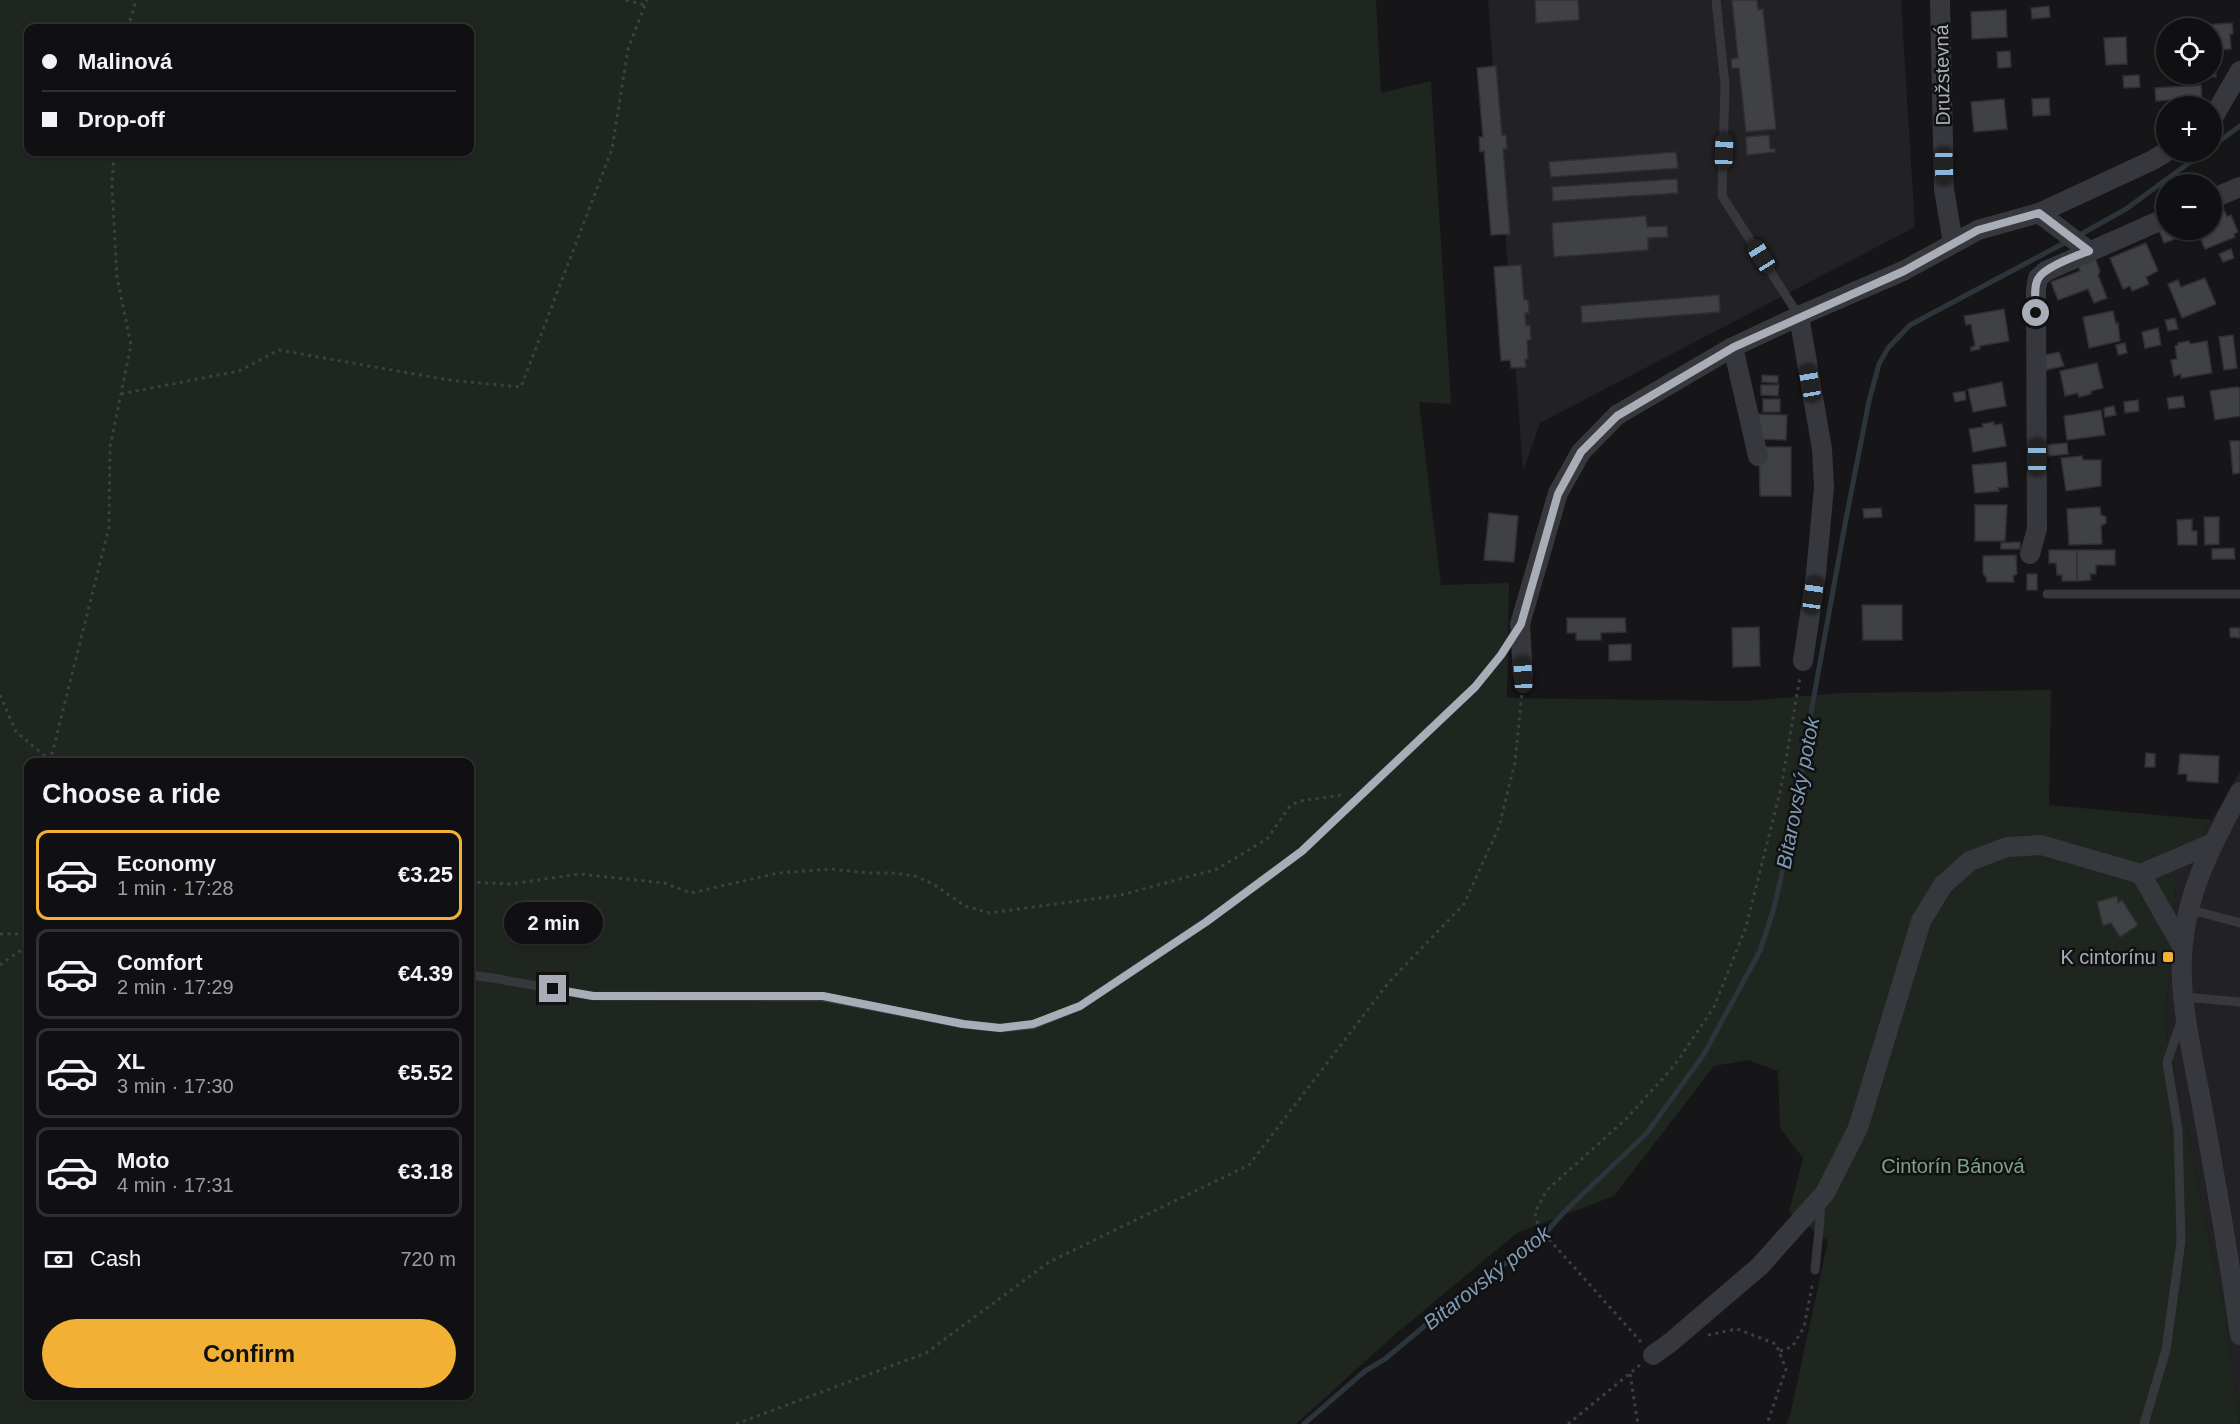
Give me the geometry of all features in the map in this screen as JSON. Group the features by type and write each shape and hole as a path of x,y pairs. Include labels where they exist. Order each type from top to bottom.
{"street":[{"name":"Družstevná","path":"1940,0 1944,189 1953,243"},
{"path":"2222,102 2240,72"},
{"path":"1523,675 1521,624 1558,494 1581,452 1617,416 1734,347 1904,271 1978,230 2044,217 2156,158"},
{"path":"2222,194 2240,187"},
{"path":"2044,217 2081,245"},
{"path":"2030,554 2037,529 2036,289 2038,278 2081,245 2156,221"},
{"path":"1799,316 1821,449 1824,487 1816,574 1803,661"},
{"path":"1734,347 1758,456"},
{"path":"2240,792 2231,817 2211,844 2188,909 2182,946 2184,1004 2233,1240 2240,1335"},
{"path":"1653,1355 1760,1266 1826,1193 1858,1128 1921,921 1943,885 1970,861 2007,847 2042,845 2141,874 2211,844"},
{"path":"2141,874 2182,946"}],"lane":[{"path":"1716,0 1725,85 1722,196 1799,316"},
{"path":"2047,594 2240,594"},
{"path":"474,976 593,996 823,996 963,1024 1000,1028 1033,1024 1080,1006 1206,922 1302,851 1475,687 1501,655 1521,624"},
{"path":"2188,909 2240,923"},
{"path":"2144,1424 2166,1350 2181,1241 2178,1130 2167,1062 2184,1004 2240,1002"},
{"path":"1815,1270 1820,1199"}],"path":[{"path":"129,24 136,0"},
{"path":"626,0 645,5"},
{"path":"121,394 239,371 279,350 448,380 521,387 612,149 628,50 647,0"},
{"path":"51,758 109,527 110,447 130,345 117,278 112,186 114,156"},
{"path":"1568,1424 1653,1355 1539,1228 1536,1213 1546,1191 1627,1118 1674,1066 1714,1007 1746,927 1781,788 1803,661"},
{"path":"736,1424 927,1353 1049,1262 1249,1165 1389,982 1464,904 1499,827 1515,762 1523,675"},
{"path":"0,695 16,732 46,758"},
{"path":"474,882 511,884 579,874 664,883 691,893 778,873 831,869 915,876 933,884 965,906 990,913 1121,895 1217,869 1267,839 1290,806 1300,801 1364,792"},
{"path":"0,934 24,934"},
{"path":"0,964 24,948"},
{"path":"1779,1351 1792,1347 1804,1327 1815,1270"},
{"path":"1704,1336 1737,1329 1776,1344 1786,1369 1767,1424"},
{"path":"1630,1374 1638,1424"}],"shaded area":[{"path":"1488,0 1901,0 1915,227 1540,423 1523,471"},
{"path":"2240,771 2240,1424 2226,1319 2165,1027 2177,871 2212,820"}],"green space":[{"name":"Cintorín Bánová","path":"0,0 1376,0 1381,93 1431,81 1451,404 1419,402 1441,585 1509,583 1507,698 1745,701 1843,693 2051,690 2049,805 2212,820 2177,871 2165,1027 2226,1319 2240,1424 1786,1424 1790,1416 1828,1241 1789,1212 1803,1158 1780,1128 1778,1071 1748,1060 1714,1066 1614,1196 1517,1233 1392,1337 1296,1424 0,1424"}],"building":[{"path":"1535,0 1578,0 1579,20 1536,23"},
{"path":"1732,0 1757,0 1758,10 1763,9 1776,129 1746,132 1739,68 1732,68 1731,59 1738,58"},
{"path":"2049,6 2050,17 2032,19 2031,8"},
{"path":"2006,10 2007,37 1972,39 1971,12"},
{"path":"2232,23 2231,49 2222,49 2222,24"},
{"path":"2126,37 2127,64 2106,65 2104,38"},
{"path":"2010,51 2011,67 1998,68 1997,52"},
{"path":"1496,66 1502,135 1506,135 1507,149 1503,149 1510,234 1491,235 1484,151 1480,152 1479,137 1483,137 1477,68"},
{"path":"2139,75 2140,87 2124,88 2123,76"},
{"path":"2201,85 2202,96 2156,96 2156,101 2155,88"},
{"path":"2049,98 2050,115 2033,116 2032,99"},
{"path":"2004,99 2007,129 1974,132 1971,102"},
{"path":"1769,135 1770,149 1775,149 1775,152 1747,155 1746,137"},
{"path":"1676,152 1678,168 1551,177 1549,162"},
{"path":"1677,179 1678,193 1553,201 1552,187"},
{"path":"2224,210 2227,217 2231,215 2238,232 2234,234 2235,237 2205,249 2201,240 2222,240 2222,211"},
{"path":"1646,216 1647,227 1667,226 1668,237 1648,238 1648,250 1554,257 1552,223"},
{"path":"2146,243 2158,271 2146,277 2149,284 2132,291 2130,286 2123,289 2110,258"},
{"path":"2231,249 2234,258 2223,262 2219,254"},
{"path":"2095,258 2100,271 2098,275 2107,298 2094,303 2088,289 2058,300 2051,282 2080,271 2078,265"},
{"path":"1521,265 1524,300 1528,300 1529,313 1525,313 1526,326 1530,325 1531,340 1527,340 1526,367 1511,368 1510,360 1501,361 1494,267"},
{"path":"2205,278 2216,304 2182,318 2168,284 2178,280 2181,287"},
{"path":"1719,295 1720,312 1582,323 1581,306"},
{"path":"2004,309 2009,341 1980,346 1980,349 1971,351 1971,347 1975,346 1971,324 1966,325 1964,316"},
{"path":"2113,311 2116,324 2118,323 2120,341 2089,348 2083,317"},
{"path":"2175,318 2178,329 2168,331 2165,320"},
{"path":"2158,328 2161,345 2145,348 2142,332"},
{"path":"2233,335 2237,368 2224,370 2219,337"},
{"path":"2189,341 2190,344 2207,341 2212,373 2181,378 2181,374 2174,376 2171,360 2177,359 2175,346 2178,343"},
{"path":"2125,343 2127,353 2118,355 2116,345"},
{"path":"2059,352 2064,366 2046,370 2045,355"},
{"path":"2097,363 2103,388 2079,397 2078,393 2065,396 2060,371"},
{"path":"1762,375 1778,376 1778,383 1762,382"},
{"path":"2002,382 2006,406 1973,412 1968,389"},
{"path":"1761,385 1779,385 1778,396 1761,395"},
{"path":"2240,388 2240,416 2215,420 2210,391"},
{"path":"1965,391 1966,400 1955,402 1953,393"},
{"path":"2183,396 2185,407 2169,409 2167,398"},
{"path":"1763,399 1780,399 1780,412 1763,412"},
{"path":"2138,400 2139,411 2125,413 2124,402"},
{"path":"2114,406 2116,415 2105,417 2104,408"},
{"path":"2101,410 2105,435 2067,440 2064,416"},
{"path":"1756,414 1787,415 1786,440 1756,439"},
{"path":"1994,422 1994,425 2002,424 2006,446 1973,452 1969,429 1983,427 1982,424"},
{"path":"2230,441 2240,441 2240,473 2233,474"},
{"path":"2067,443 2068,454 2048,456 2047,445"},
{"path":"1759,447 1791,447 1791,496 1760,496"},
{"path":"2082,456 2083,460 2101,460 2101,486 2066,491 2061,458"},
{"path":"2006,462 2008,487 1998,488 1999,491 1975,493 1972,465"},
{"path":"1975,505 2007,505 2005,541 1975,541"},
{"path":"2100,507 2101,515 2106,517 2106,523 2101,526 2102,544 2069,545 2067,509"},
{"path":"1881,508 1882,517 1864,518 1863,509"},
{"path":"1489,513 1518,516 1514,562 1484,560"},
{"path":"2204,517 2219,517 2219,544 2205,545"},
{"path":"2192,519 2192,531 2197,531 2197,545 2178,545 2177,520"},
{"path":"2020,542 2020,549 2001,549 2001,543"},
{"path":"2234,548 2235,559 2212,559 2212,549"},
{"path":"2049,550 2077,550 2077,581 2062,581 2062,575 2057,575 2056,563 2049,563"},
{"path":"2077,550 2115,550 2115,565 2096,565 2096,574 2090,574 2091,580 2077,581"},
{"path":"2016,555 2017,574 2013,576 2014,582 1987,582 1983,574 1983,556"},
{"path":"2027,574 2037,574 2037,590 2027,590"},
{"path":"1862,605 1902,605 1902,640 1863,640"},
{"path":"1567,618 1625,618 1626,632 1601,633 1601,640 1576,640 1576,633 1567,633"},
{"path":"1759,627 1760,666 1733,667 1732,628"},
{"path":"2230,628 2240,628 2240,638 2230,637"},
{"path":"1631,644 1631,660 1609,661 1609,645"},
{"path":"2146,753 2155,754 2155,767 2145,767"},
{"path":"2180,754 2219,756 2218,783 2187,781 2187,774 2178,774"},
{"path":"2117,896 2118,903 2122,900 2138,925 2120,937 2111,923 2103,926 2097,902"}],"waterway":[{"name":"Bitarovský potok","path":"2222,139 2240,126"},
{"name":"Bitarovský potok","path":"2076,237 2126,209 2190,162"},
{"name":"Bitarovský potok","path":"1304,1424 1365,1371 1385,1359 1482,1278 1534,1246 1564,1212 1647,1133 1704,1054 1760,951 1774,908 1793,825 1846,519 1869,401 1879,364 1888,348 1910,325 2068,241"}],"place":[{"name":"K cintorínu","path":"2168,957"}],"route":[{"path":"553,989 593,996 823,996 963,1024 1000,1028 1033,1024 1080,1006 1206,922 1302,851 1475,687 1501,655 1521,624 1558,494 1581,452 1617,416 1734,347 1904,271 1978,230 2039,213 2089,251 2046,271 2038,278 2036,313"}]}
